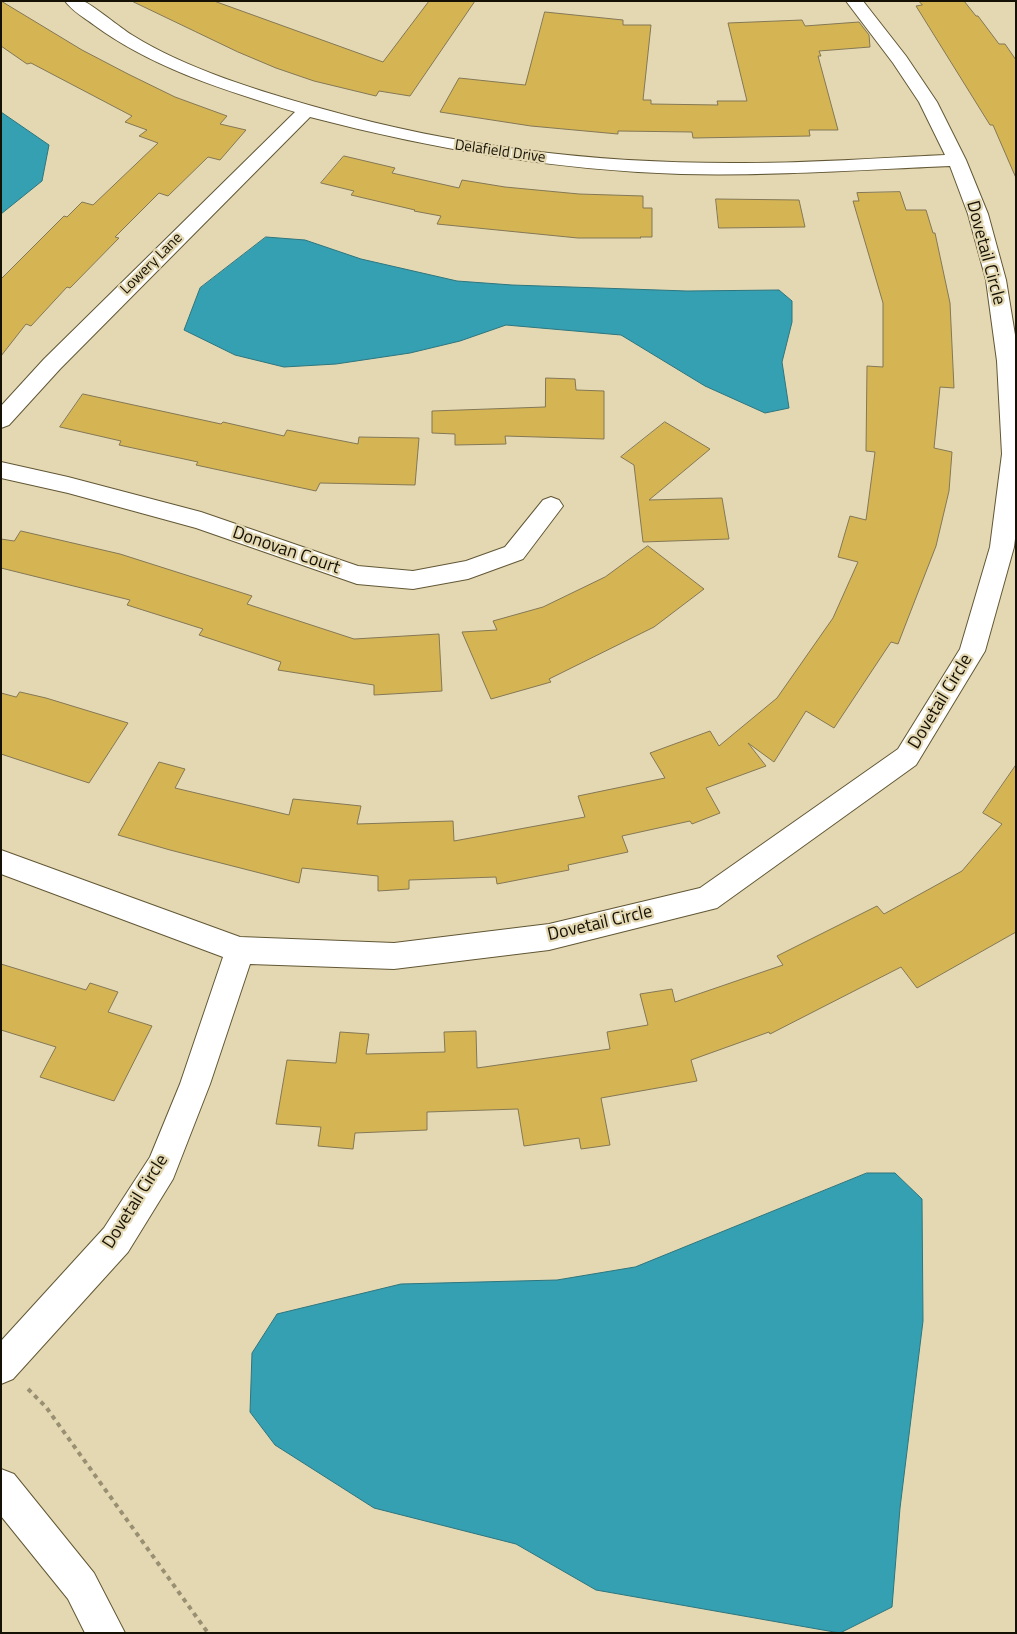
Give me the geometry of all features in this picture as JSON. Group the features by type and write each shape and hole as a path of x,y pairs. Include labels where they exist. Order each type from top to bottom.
{"street":[{"name":"Delafield Drive","path":"73,1 96,20 157,56 306,111 436,142 521,156 619,164 741,169 957,160"},
{"name":"Dovetail Circle","path":"1,862 240,950 394,956 549,937 707,899 906,757 972,651 1002,547 1013,454 1008,361 996,280 978,214 957,160 928,102 900,60 854,1"},
{"name":"Lowery Lane","path":"1,420 52,364 306,111"},
{"name":"Donovan Court","path":"1,470 68,485 201,521 357,575 413,580 468,570 514,553 551,506"},
{"name":"Dovetail Circle","path":"2,1366 116,1240 162,1168 194,1084 240,950"},
{"path":"1,1487 81,1586 106,1633"}],"path":[{"path":"2,1366 46,1407 208,1633"}],"water":[{"path":"1,112 49,145 42,181 1,214"},
{"path":"266,237 305,240 361,259 457,281 512,285 687,291 779,290 792,301 792,322 782,362 789,408 765,413 705,386 621,335 506,325 460,341 410,353 336,364 284,367 235,355 184,330 200,288"},
{"path":"867,1173 895,1173 922,1199 923,1321 900,1508 892,1607 840,1633 596,1590 516,1544 374,1508 275,1445 250,1412 252,1353 277,1314 401,1284 557,1280 635,1267"}],"building":[{"path":"1,1 82,50 128,74 175,97 227,116 220,124 246,130 220,160 208,157 168,196 159,193 115,237 119,238 70,288 67,287 31,326 26,324 1,356 1,279 64,216 67,217 82,202 93,205 158,143 139,136 147,130 125,122 132,116 31,63 27,64 1,46"},
{"path":"132,1 214,1 383,62 429,1 475,1 410,96 379,91 376,96 314,81 276,68 238,52"},
{"path":"919,1 964,1 999,44 1005,44 1016,60 1016,178 993,125 990,125 916,6 922,5"},
{"path":"545,12 623,20 623,25 651,25 643,100 651,100 651,104 718,105 717,101 747,101 728,23 802,20 805,26 859,22 869,35 870,47 819,51 821,56 818,56 838,130 809,130 810,136 693,138 692,132 618,131 618,134 531,126 440,112 459,78 525,85"},
{"path":"344,156 395,168 392,173 459,188 462,180 505,187 579,194 643,196 643,208 652,208 652,237 578,238 437,224 441,216 351,195 354,191 321,183"},
{"path":"900,192 906,210 926,210 933,233 935,233 950,303 954,388 940,387 934,448 952,452 949,491 936,546 898,644 891,642 834,728 806,711 774,762 748,743 766,766 706,788 720,813 692,824 690,821 622,836 628,852 568,865 569,870 497,884 496,877 409,880 409,889 378,891 378,876 302,868 299,883 118,835 159,762 185,769 175,788 289,815 293,799 361,806 357,824 453,821 454,841 585,817 578,796 665,778 650,753 710,731 719,746 777,698 833,618 858,562 838,557 850,516 866,520 875,452 866,451 867,366 883,367 883,303 853,201 859,201 857,193"},
{"path":"716,199 799,200 805,227 719,228"},
{"path":"546,378 575,379 576,390 604,391 604,439 505,436 506,444 455,445 455,434 432,433 432,411 545,407"},
{"path":"83,394 284,436 287,430 358,444 359,437 419,438 415,485 320,483 316,491 196,465 198,462 119,445 121,441 60,427"},
{"path":"665,422 710,449 649,500 722,498 729,539 643,542 634,465 621,457"},
{"path":"21,531 120,554 252,596 247,604 354,639 439,634 442,691 374,695 374,685 278,670 281,662 199,635 203,629 127,605 130,600 1,568 1,539 14,541"},
{"path":"648,546 704,589 654,627 549,679 551,682 491,699 462,632 497,630 493,621 543,607 605,577"},
{"path":"20,692 128,723 89,783 1,754 1,693 16,697"},
{"path":"1016,765 1016,932 917,988 901,967 770,1034 769,1032 691,1060 697,1081 601,1098 610,1145 581,1149 579,1138 524,1146 518,1109 427,1112 427,1130 355,1133 353,1149 318,1146 321,1127 276,1124 287,1060 336,1063 340,1032 369,1034 366,1054 445,1052 444,1032 476,1031 477,1068 610,1049 607,1032 648,1025 640,994 672,989 675,1002 783,965 777,956 877,906 884,914 962,871 1002,824 983,813"},
{"path":"1,964 86,990 90,983 118,992 108,1012 152,1026 114,1101 40,1077 56,1047 1,1030"}]}
